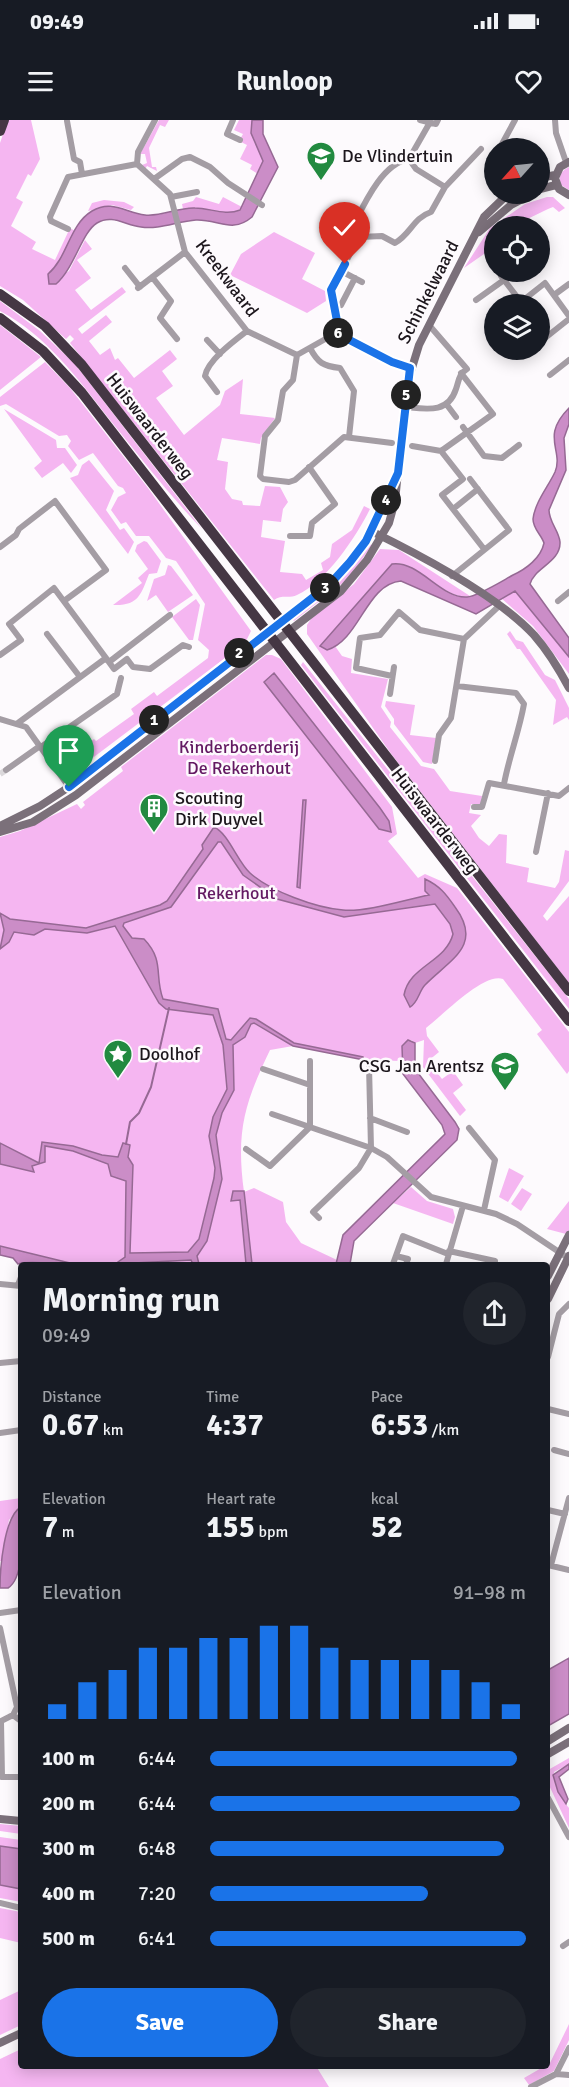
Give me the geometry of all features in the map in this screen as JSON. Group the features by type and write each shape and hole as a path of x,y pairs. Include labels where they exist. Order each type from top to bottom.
{"highway":[{"path":"0,131 4,120"},
{"name":"Huiswaarderweg","path":"0,294 45,326 82,365 569,991"},
{"name":"Huiswaarderweg","path":"0,318 43,351 82,393 569,1021"},
{"path":"397,800 397,815"},
{"path":"446,875 464,884"}],"street":[{"path":"137,164 138,152 155,120"},
{"path":"233,120 227,134 240,140"},
{"path":"420,120 429,124 436,124 438,120"},
{"path":"505,138 515,120"},
{"path":"550,176 555,175 567,162 556,133 555,120"},
{"path":"67,121 74,159 80,162 82,174"},
{"path":"409,159 429,124"},
{"path":"360,237 382,237 396,243 403,238 418,216 431,212 445,187 480,150"},
{"path":"153,179 182,159 190,157 210,167 246,195 262,204"},
{"path":"409,159 416,169 445,187"},
{"path":"392,443 344,437 289,482 262,479 260,476 265,436 278,420 283,391 293,380 297,355 336,333 338,326 331,290 363,229 354,224 373,188 382,181 388,169 401,160 409,159"},
{"path":"68,229 51,221 51,213 68,177 137,164"},
{"path":"137,164 165,187 171,197 197,192"},
{"path":"555,175 556,185 569,195"},
{"path":"550,186 556,185"},
{"name":"Kreekwaard","path":"171,197 185,252 247,331 297,355"},
{"name":"Schinkelwaard","path":"289,632 349,584 382,537 395,501 410,368 429,325 484,217 498,204"},
{"name":"Schinkelwaard","path":"476,234 513,204"},
{"path":"125,268 139,287 185,252"},
{"path":"341,271 362,282"},
{"path":"153,277 171,301 160,318 177,339"},
{"path":"341,305 355,278"},
{"path":"476,300 503,278 521,302 545,283 569,318 550,334"},
{"path":"554,295 569,284"},
{"path":"405,407 429,409 447,405 453,397 461,373 467,369 429,325"},
{"path":"217,392 205,376 206,369 247,331"},
{"path":"336,333 392,362 410,368"},
{"path":"207,340 220,354"},
{"path":"310,348 318,362 324,366 340,368 354,391 349,437"},
{"path":"550,375 569,360"},
{"path":"441,451 465,430 493,414 461,373"},
{"path":"447,405 456,417"},
{"path":"465,430 484,456 502,458 519,445"},
{"path":"412,446 441,451 458,472 478,489 509,530 452,576"},
{"path":"290,536 310,536 312,522 335,504 309,467"},
{"name":"Schinkelwaard","path":"281,621 337,577 371,531 398,473"},
{"path":"466,479 442,495 484,549"},
{"path":"453,509 478,489"},
{"path":"0,547 16,535 19,528 55,501 106,570 64,601"},
{"path":"371,531 452,576 498,605 534,636 557,666 569,688"},
{"path":"0,655 21,640 9,624 54,588 114,669 127,659 133,666 150,669 183,645 189,647"},
{"path":"558,601 569,592"},
{"path":"435,761 439,735 451,718 464,639 498,605"},
{"path":"392,676 356,668 360,638 380,635 399,612 420,630 464,639"},
{"path":"18,723 170,615"},
{"path":"0,826 40,806 69,787 281,621"},
{"path":"0,832 18,828 42,818 289,632"},
{"path":"47,634 80,677"},
{"path":"390,694 394,667"},
{"path":"8,768 117,694 122,678"},
{"path":"457,686 516,693 524,704 504,784"},
{"path":"0,719 26,726 75,795"},
{"path":"474,807 482,807 489,783 559,796 569,789"},
{"path":"536,852 548,793"},
{"path":"246,1149 270,1166 310,1127 310,1062"},
{"path":"319,1218 313,1212 359,1168 371,1148 369,1066"},
{"path":"263,1069 310,1085"},
{"path":"272,1114 371,1148 387,1157 431,1197 484,1210 517,1224 568,1257 550,1295"},
{"path":"370,1118 407,1132"},
{"path":"469,1128 495,1160 484,1210"},
{"path":"446,1262 463,1206"},
{"path":"550,1271 558,1252 569,1235"},
{"path":"394,1262 403,1236 449,1252 495,1262"},
{"path":"396,1256 408,1259 407,1262"},
{"path":"0,1284 18,1286"},
{"path":"550,1349 559,1314 569,1304"},
{"path":"0,1364 18,1361"},
{"path":"550,1409 569,1414"},
{"path":"0,1433 18,1430"},
{"path":"554,1450 569,1454"},
{"path":"550,1562 569,1498"},
{"path":"550,1510 565,1514"},
{"path":"550,1565 569,1570"},
{"path":"0,1613 18,1610"},
{"path":"0,1628 17,1707 13,1715 1,1720 2,1777 18,1777"},
{"path":"13,1715 18,1719"},
{"path":"550,1739 569,1728"},
{"path":"550,1753 569,1742"},
{"path":"550,1802 569,1837"},
{"path":"0,1819 18,1821"},
{"path":"0,1903 18,1907"},
{"path":"0,2043 18,2034"},
{"path":"556,2074 569,2049"},
{"path":"531,2087 556,2074 569,2075"}],"green space":[{"path":"8,120 31,120 40,159 31,176 28,174 16,198 23,202 11,226 36,242 32,249 55,260 70,228 75,231 58,263 48,274 49,283 69,271 85,240 92,249 77,260 91,278 75,290 91,310 122,287 126,292 78,329 82,334 106,315 112,322 89,341 100,355 110,348 115,360 118,358 134,378 170,350 177,359 162,371 173,386 156,398 184,435 220,405 225,391 243,379 240,414 275,418 261,438 260,444 222,438 217,460 228,462 225,489 232,499 242,501 243,505 260,506 265,486 280,487 288,502 283,509 281,522 263,520 261,537 285,541 280,572 302,574 306,580 323,570 321,563 330,557 332,544 352,530 364,506 370,509 339,558 308,589 294,596 274,600 70,343 74,339 70,335 66,339 23,300 0,286 0,143"},
{"path":"159,120 169,120 165,127 160,125 149,148 152,167 156,167 157,171 147,166 144,171 142,165 147,163 145,154 140,154"},
{"path":"239,120 252,120 251,128 263,161 258,174 250,169 252,165 240,159 247,145 239,141 243,134 234,130"},
{"path":"569,167 569,190 561,185 560,176"},
{"path":"196,197 219,204 223,197 242,207 237,211 222,213 183,209 182,204 193,201"},
{"path":"550,197 565,208 559,212 553,207 534,216 508,216 525,204 550,204"},
{"path":"104,200 124,202 134,207 131,210 112,205 88,211 92,203"},
{"path":"274,232 315,253 302,279 325,291 326,301 307,313 230,275 241,254"},
{"path":"484,237 484,254 464,268"},
{"path":"0,301 40,331 75,364 202,529 166,489 61,360 47,345 17,321 0,311"},
{"path":"0,325 41,357 0,390"},
{"path":"45,362 70,388 148,488 251,631 245,643 74,772 63,772 56,763 66,756 72,763 81,756 75,747 85,740 87,744 94,739 96,741 134,714 131,709 154,692 157,696 208,658 209,650 198,640 205,604 176,561 166,558 149,536 136,536 126,522 121,524 111,510 118,497 126,493 123,488 118,486 93,453 79,460 68,446 71,441 67,435 59,436 6,404 0,406 0,397"},
{"path":"4,409 56,440 57,448 65,448 77,465 71,473 63,463 42,478 34,468 42,461"},
{"path":"89,460 114,491 106,510 120,530 124,528 134,542 128,554 70,478 78,475 82,465"},
{"path":"144,541 161,561 157,573 149,574 141,593 134,601 113,605 142,583 138,578 148,569 135,551 137,545"},
{"path":"368,543 372,545 349,578 294,621 292,619 341,579"},
{"path":"380,549 399,550 470,596 453,594 415,570 397,563 320,646 327,650 335,646 342,656 352,659 351,673 388,679 381,707 391,722 390,727 421,766 434,769 450,791 482,796 481,806 471,804 469,813 481,815 471,826 479,838 489,846 499,834 507,835 506,863 529,868 527,882 555,888 559,882 565,850 569,851 569,881 543,916 547,921 569,896 569,983 392,755 307,634 307,625 311,619 354,584"},
{"path":"168,565 193,595 168,612 156,595 147,601 154,579 165,575"},
{"path":"515,591 569,657 569,674 533,626 501,598"},
{"path":"196,599 200,605 193,640 189,640 172,617"},
{"path":"510,631 516,640 523,642 545,675 555,680 569,708 569,720 567,717 553,725 556,700 507,634"},
{"name":"Rekerhout","path":"266,655 281,659 392,807 397,834 388,841 418,878 425,874 457,888 569,1032 569,1071 567,1074 537,1034 542,1030 503,979 485,982 475,988 426,1028 427,1036 439,1052 428,1061 442,1079 453,1071 463,1085 453,1093 466,1110 460,1116 423,1067 424,1040 415,1043 411,1040 402,1046 402,1061 364,1060 293,1046 270,1050 254,1087 244,1119 241,1152 244,1192 254,1188 283,1202 286,1222 301,1243 337,1260 336,1262 66,1262 0,1246 0,837 20,831 77,804 81,809 85,805 83,802 123,771 121,767"},
{"path":"303,662 569,999 569,1009 301,665"},
{"path":"386,701 415,705 410,735 436,738 432,764 423,762 394,724 394,719 385,706"},
{"path":"509,1168 524,1176 508,1202 499,1197"},
{"path":"411,1187 427,1201 453,1209 455,1217 453,1224 393,1203"},
{"path":"522,1188 532,1194 521,1211 511,1204"},
{"path":"569,1201 569,1231 566,1234 547,1229"},
{"path":"18,1498 18,1510 9,1520 2,1561 0,1561 0,1501"},
{"path":"569,1758 569,1764 554,1772 564,1802 569,1808 569,1828 550,1787 550,1769"},
{"path":"0,1824 18,1826 18,1834 0,1831"},
{"path":"0,1837 18,1840 18,1849 0,1846"},
{"path":"0,1885 18,1888 18,1901 0,1898"},
{"path":"0,1908 18,1911 18,1942 0,1938"},
{"path":"18,1991 18,2026 0,2035 0,2000"},
{"path":"569,2024 569,2040 554,2071 529,2085 524,2078 540,2069 550,2069 550,2063"},
{"path":"18,2050 18,2069 318,2069 329,2087 0,2087 0,2059"}],"shaded area":[{"path":"252,120 263,120 263,134 278,167 252,217 245,222 231,225 196,220 148,228 113,220 103,221 97,223 87,234 68,269 56,284 49,284 48,274 60,259 78,224 84,217 99,208 113,206 145,215 157,215 189,208 229,212 240,210 263,161 251,133"},
{"path":"569,408 569,424 564,438 566,470 549,510 559,538 559,549 552,560 532,578 530,584 569,638 569,657 515,591 476,614 401,581 389,584 379,592 356,625 338,644 327,650 320,646 392,564 402,564 421,573 448,592 467,597 490,588 523,570 532,562 540,553 544,543 534,526 534,513 555,472 557,457 554,435 560,418"},
{"path":"274,673 380,808 389,821 391,832 379,829 264,682"},
{"path":"303,800 306,800 300,888 297,887"},
{"path":"214,827 224,835 245,868 259,880 294,898 332,909 363,909 429,895 425,891 425,879 435,884 455,907 463,921 466,932 465,942 453,960 425,985 415,1003 410,1007 404,995 407,985 420,970 443,951 453,934 450,924 435,904 344,917 277,899 243,875 221,842 218,842 171,907 124,923 123,926 132,938 144,939 155,954 163,999 218,1009 226,1039 231,1040 250,1018 256,1019 294,1043 363,1057 364,1060 293,1046 254,1023 251,1024 245,1037 233,1045 234,1090 222,1113 216,1135 222,1179 207,1241 197,1256 198,1262 191,1260 118,1262 125,1257 126,1181 111,1176 108,1164 73,1151 45,1146 45,1162 32,1166 34,1172 0,1164 0,1143 39,1163 42,1142 73,1146 102,1155 118,1157 123,1143 130,1145 128,1157 133,1165 130,1253 188,1252 199,1239 214,1178 215,1168 209,1136 213,1117 227,1089 223,1045 213,1015 166,1009 159,1003 115,926 87,933 45,929 34,935 14,932 9,942 0,949 4,930 0,913 10,919 86,928 160,905 167,901 203,849 202,845"},
{"path":"408,1040 415,1043 415,1069 455,1122 459,1129 457,1140 354,1241 350,1262 336,1262 343,1235 445,1134 442,1125 403,1074 402,1046"},
{"path":"233,1191 244,1191 252,1262 246,1262 240,1200 231,1201"},
{"path":"0,1246 66,1262 18,1262 18,1264 13,1258 0,1255"},
{"path":"18,1510 18,1574 8,1588 0,1588 2,1556 7,1532"},
{"path":"569,1658 569,1714 550,1725 550,1669"},
{"path":"569,1764 569,1769 559,1777 568,1799 566,1804 558,1792 553,1775"},
{"path":"0,1846 18,1849 18,1888 0,1885"}],"waterway":[{"path":"126,1144 130,1122 139,1113 151,1087 169,1008"}],"tunnel":[{"path":"0,774 6,770"}],"place":[{"name":"De Vlindertuin","path":"321,182"},
{"name":"Scouting Dirk Duyvel","path":"154,834"},
{"name":"Doolhof","path":"118,1080"},
{"name":"CSG Jan Arentsz","path":"505,1092"}],"route":[{"path":"69,787 329,585 366,541 379,517 398,473 410,368 392,362 336,333 338,326 331,290 345,264"}],"park label":[{"name":"Kinderboerderij De Rekerhout","path":"239,757"}]}
